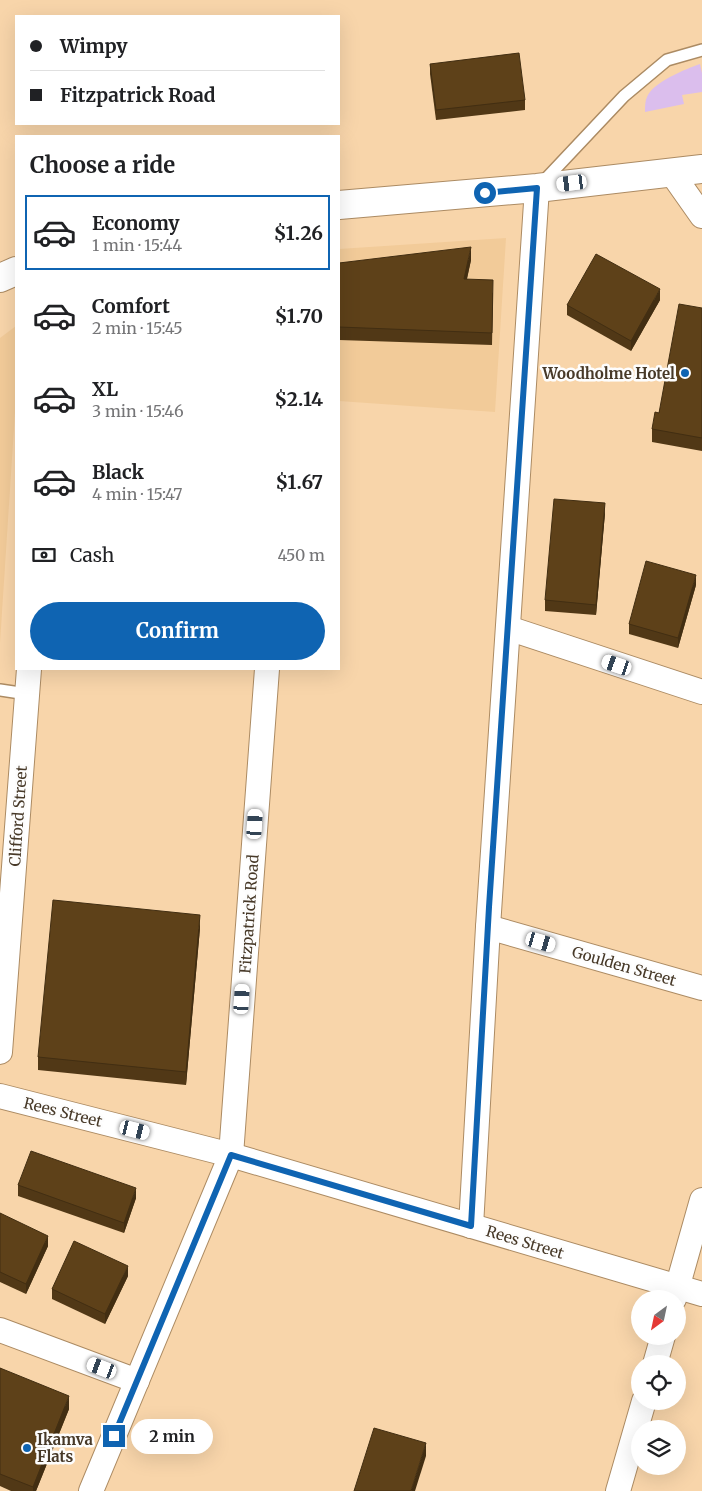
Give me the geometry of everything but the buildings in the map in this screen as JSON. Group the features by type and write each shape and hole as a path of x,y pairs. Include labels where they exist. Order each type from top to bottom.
{"street":[{"path":"340,205 537,188 702,169"},
{"path":"671,172 702,216"},
{"path":"471,1226 488,927 537,188"},
{"path":"0,278 15,271"},
{"path":"508,628 702,692"},
{"name":"Clifford Street","path":"0,1052 29,670"},
{"name":"Fitzpatrick Road","path":"91,1491 231,1155 267,670"},
{"name":"Goulden Street","path":"488,927 702,988"},
{"name":"Rees Street","path":"0,1096 231,1155 471,1226 667,1290"},
{"path":"677,1290 702,1200"},
{"name":"Rees Street","path":"686,1293 702,1294"},
{"path":"0,1330 136,1381"},
{"path":"618,1491 641,1410"}],"lane":[{"path":"537,188 624,96 667,60 702,50"},
{"path":"0,690 27,694"}],"shaded area":[{"path":"700,64 702,92 682,95 684,104 645,112 645,102 650,91 670,77"},
{"path":"506,238 495,412 340,401 340,249"},
{"path":"15,327 15,412 0,643 0,338"}],"place":[{"name":"Woodholme Hotel","path":"685,373"},
{"name":"Ikamva Flats","path":"27,1448"}],"route":[{"path":"114,1436 231,1155 471,1226 489,907 537,188 485,193"}]}
